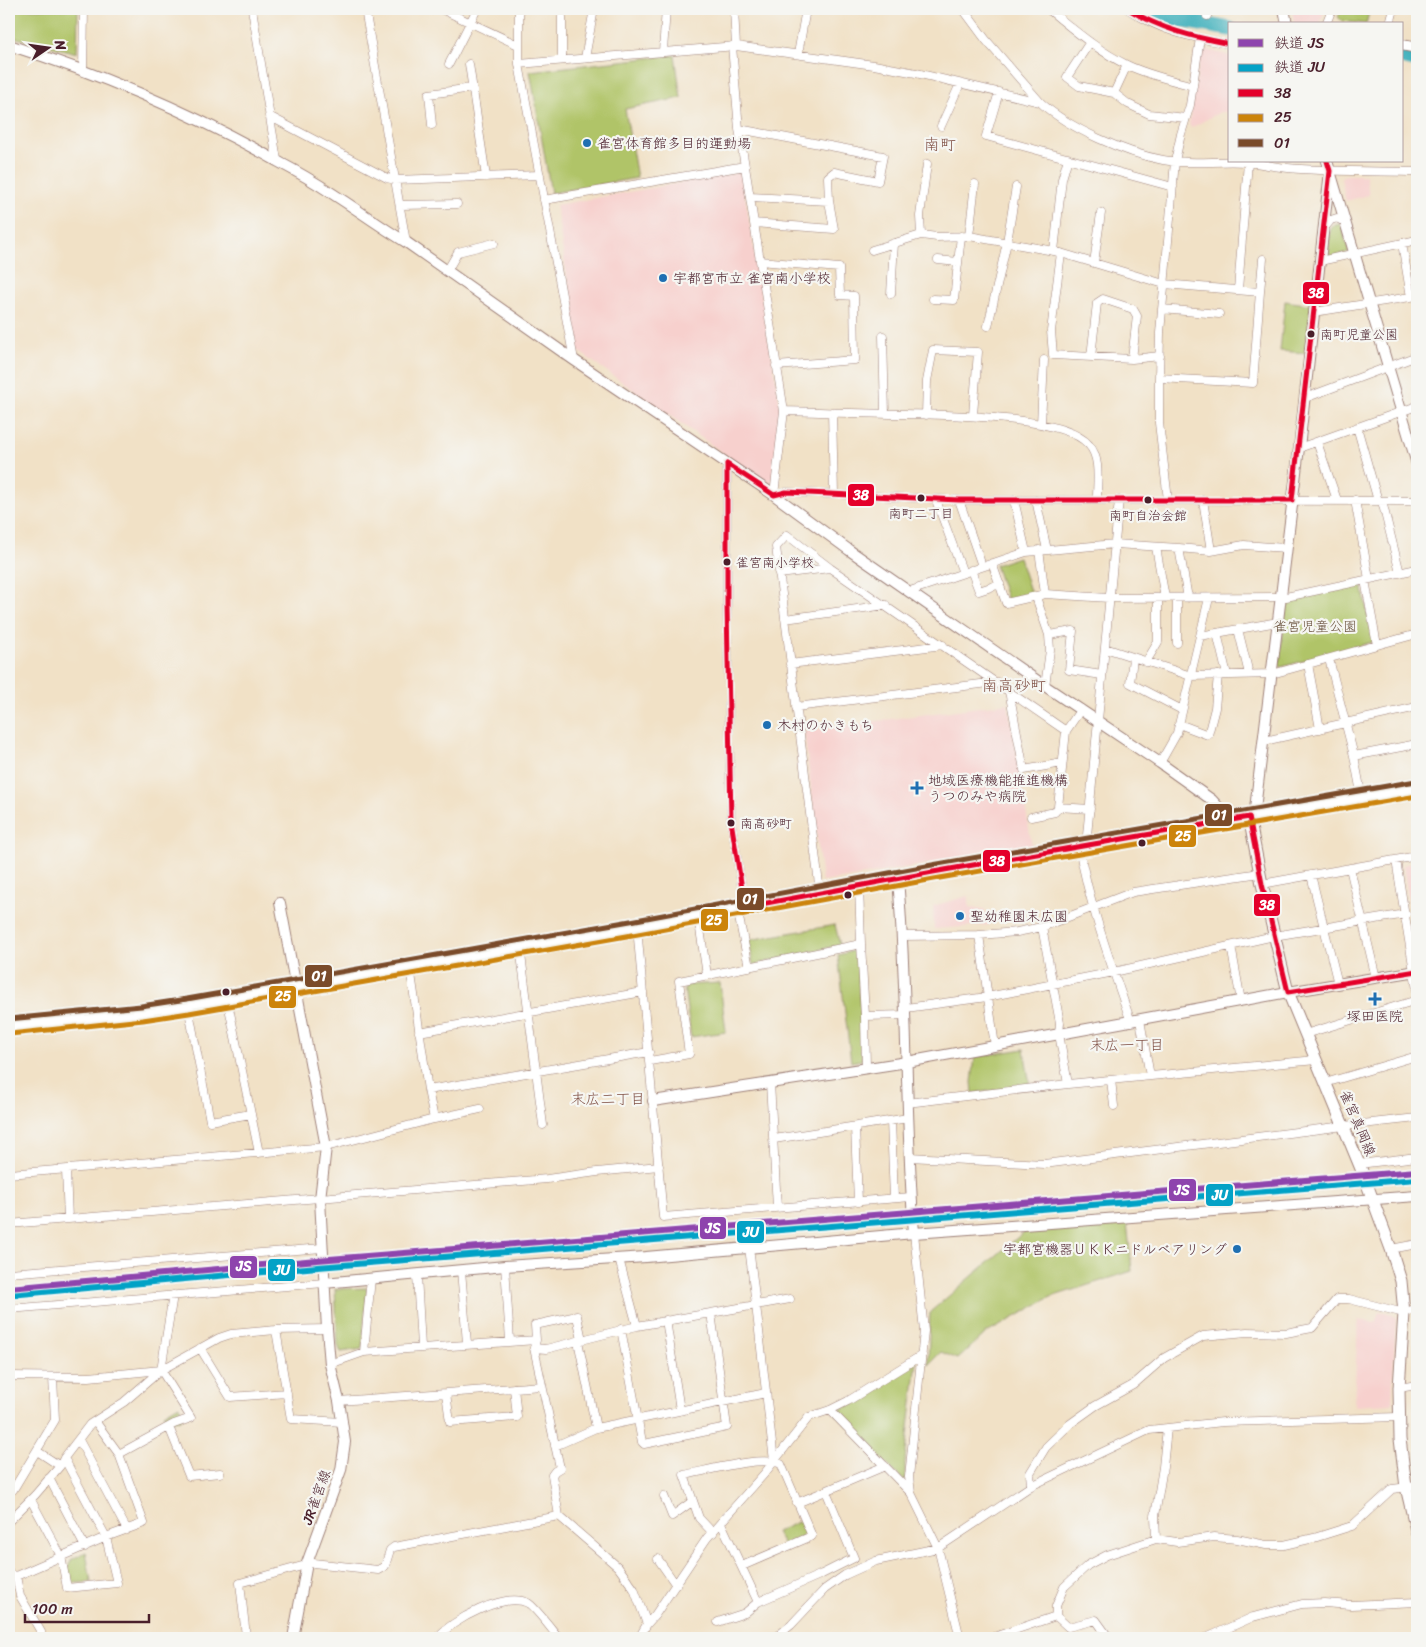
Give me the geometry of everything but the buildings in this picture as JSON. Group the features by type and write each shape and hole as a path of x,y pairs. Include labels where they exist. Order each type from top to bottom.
{"highway":[{"path":"9,1027 142,1013 188,1006 698,916 820,892 1417,788"}],"main road":[{"name":"雀宮真岡線","path":"1252,817 1261,878 1288,992 1373,1198 1392,1249 1401,1281 1404,1313 1398,1417 1412,1486 1417,1534"}],"street":[{"path":"83,72 84,9"},
{"path":"252,9 277,160"},
{"path":"365,9 406,242"},
{"path":"441,9 518,45"},
{"path":"449,64 477,9"},
{"path":"519,9 519,64 574,360"},
{"path":"585,58 594,9"},
{"path":"663,51 666,9"},
{"path":"734,9 734,46 739,129 784,411 774,495"},
{"path":"798,54 806,9"},
{"path":"962,9 986,40 1040,102 1054,114 1095,136 1130,151 1163,160 1228,162"},
{"path":"1048,9 1090,42 1127,65 1156,77 1193,86"},
{"path":"1128,9 1153,24 1173,32 1228,44"},
{"path":"1284,9 1287,22"},
{"path":"1327,22 1332,9"},
{"path":"1391,22 1394,9"},
{"path":"562,17 562,60"},
{"path":"1168,500 1159,423 1162,309 1175,161 1190,105 1200,38"},
{"path":"1090,42 1067,77 1079,86 1114,93 1128,104 1149,114 1186,118"},
{"path":"9,45 160,103 277,160 331,192 774,495 850,550 1160,763 1212,800 1222,811 1227,821"},
{"path":"1404,45 1417,48"},
{"path":"519,64 734,46 907,71 1040,102"},
{"path":"469,64 486,177"},
{"path":"1114,93 1127,65"},
{"path":"941,126 960,84"},
{"path":"432,124 429,94 472,88"},
{"path":"999,92 986,136 1173,187"},
{"path":"269,116 387,178 395,180 540,175"},
{"path":"739,129 883,156 878,181 834,172 828,177 829,201 834,229 754,223"},
{"path":"1068,158 1062,179 1051,330 1053,355 1132,359 1160,356"},
{"path":"1238,290 1248,162 1286,168 1329,166 1417,172"},
{"path":"921,235 920,216 927,164"},
{"path":"544,200 745,166"},
{"path":"1329,166 1417,464"},
{"path":"1252,817 1264,741 1286,548 1300,448 1329,166"},
{"path":"933,299 954,300 958,262 975,184"},
{"path":"988,326 1008,242 1016,188"},
{"path":"750,197 829,201"},
{"path":"400,205 457,204"},
{"path":"1094,263 1101,213"},
{"path":"1324,228 1331,220 1337,218 1346,223"},
{"path":"872,250 921,235 937,237 965,236 1057,252 1164,284 1260,292"},
{"path":"1320,261 1354,252 1417,240"},
{"path":"447,270 458,252 494,243"},
{"path":"891,294 894,243"},
{"path":"1314,312 1414,296 1402,243"},
{"path":"1159,378 1253,383 1263,259"},
{"path":"938,260 958,262"},
{"path":"760,261 840,268 840,295 854,296 855,360 776,366"},
{"path":"1091,357 1097,302 1102,299 1133,309 1137,316 1132,359"},
{"path":"1162,309 1219,314"},
{"path":"883,336 885,414"},
{"path":"926,415 927,381 932,350 978,352 973,415"},
{"path":"1305,398 1417,356"},
{"path":"1041,424 1044,360"},
{"path":"1300,448 1417,406"},
{"path":"784,411 973,415 1041,424 1077,434 1096,455 1097,499"},
{"path":"832,412 834,494"},
{"path":"1357,427 1400,573"},
{"path":"1317,442 1337,500"},
{"path":"728,464 727,606 731,822 749,967"},
{"path":"774,495 786,492 936,500 1417,501"},
{"path":"936,500 967,571 979,591 1000,584"},
{"path":"960,500 982,566"},
{"path":"1014,500 1026,552"},
{"path":"1036,500 1043,550 1045,594"},
{"path":"1119,500 1090,809 1083,847 1086,883 1093,907 1114,972 1135,1021 1150,1076"},
{"path":"1203,500 1211,551"},
{"path":"1354,500 1377,645"},
{"path":"820,892 776,547 787,535 830,568 1066,731"},
{"path":"910,591 1026,552 1043,550 1115,544 1211,551 1244,545 1286,548"},
{"path":"1146,662 1158,642 1161,598 1156,547"},
{"path":"1179,548 1188,598"},
{"path":"992,563 1006,603 1045,594 1109,598 1281,597 1417,569"},
{"path":"779,574 830,568"},
{"path":"1036,596 1049,635 1050,650 1046,686"},
{"path":"1177,598 1177,643"},
{"path":"1160,763 1177,732 1208,598"},
{"path":"785,619 886,605"},
{"path":"1200,636 1278,622"},
{"path":"1238,629 1249,674"},
{"path":"1049,635 1073,631 1069,670 1102,675"},
{"path":"1179,724 1208,735 1223,675 1217,633"},
{"path":"1105,648 1191,676 1272,674 1417,634"},
{"path":"790,664 943,645"},
{"path":"1133,658 1130,684 1182,710"},
{"path":"1329,659 1354,756 1362,798"},
{"path":"1308,664 1320,729"},
{"path":"796,707 997,682"},
{"path":"1009,691 1024,770 1062,764"},
{"path":"1264,741 1417,707"},
{"path":"1030,816 1054,812 1058,808 1066,731 1081,709"},
{"path":"1354,756 1417,744"},
{"path":"1058,808 1090,809"},
{"path":"903,936 979,935 1017,932 1042,927 1133,892 1261,878 1311,875 1417,856"},
{"path":"1396,860 1416,971 1417,990"},
{"path":"1350,868 1376,978"},
{"path":"1311,875 1338,984"},
{"path":"898,879 903,936 911,1197 924,1331 909,1477 911,1493"},
{"path":"859,886 866,1068"},
{"name":"JR雀宮線","path":"280,903 326,1147 320,1199 326,1329 330,1364 339,1401 345,1442 341,1470 307,1563 293,1638"},
{"path":"865,1016 987,997 1114,972 1274,936 1406,914"},
{"path":"698,916 707,975"},
{"path":"636,927 664,1217 911,1197"},
{"path":"1042,927 1060,1023 1059,1034 1068,1084"},
{"path":"979,935 996,1046"},
{"path":"650,1061 689,1054 678,981 860,944"},
{"path":"1231,946 1241,1001"},
{"path":"520,948 530,1012 543,1125"},
{"path":"410,967 434,1119"},
{"path":"653,1101 907,1062 1288,992 1416,971"},
{"path":"419,1032 643,992"},
{"path":"227,998 259,1153"},
{"path":"1305,1034 1417,1000"},
{"path":"188,1006 210,1121 251,1114"},
{"path":"428,1090 649,1052"},
{"path":"1325,1083 1416,1059"},
{"path":"907,1102 1316,1060"},
{"path":"1111,1080 1114,1106"},
{"path":"770,1083 777,1207"},
{"path":"9,1174 326,1147 480,1109"},
{"path":"774,1140 908,1118"},
{"path":"910,1157 1044,1164 1417,1118"},
{"path":"891,1120 894,1198"},
{"path":"855,1127 858,1202"},
{"path":"1359,1164 1417,1157"},
{"path":"9,1224 547,1179 659,1166"},
{"path":"66,1170 68,1219"},
{"path":"9,1309 914,1233 1417,1196"},
{"path":"1392,1249 1417,1244"},
{"path":"749,1247 774,1461"},
{"path":"9,1273 322,1248"},
{"path":"619,1259 637,1326"},
{"path":"505,1266 510,1341"},
{"path":"461,1270 467,1343"},
{"path":"417,1275 421,1347"},
{"path":"364,1352 371,1278"},
{"path":"119,1454 169,1427 191,1418 162,1370 173,1295"},
{"path":"534,1348 546,1349 666,1320 790,1299"},
{"path":"1032,1486 1030,1473 1046,1447 1070,1424 1095,1406 1133,1385 1164,1358 1203,1336 1247,1332 1286,1333 1312,1328 1337,1300 1349,1299 1404,1313 1417,1308"},
{"path":"621,1330 637,1418 644,1444 727,1428 711,1313"},
{"path":"596,1428 577,1316 535,1326 536,1340 534,1348 560,1468 554,1471 552,1475 559,1516 618,1567 634,1589 647,1624"},
{"path":"666,1320 680,1410"},
{"path":"9,1521 31,1500 60,1466 90,1424 124,1402 162,1370 219,1338 231,1334 276,1330 326,1329"},
{"path":"276,1330 291,1420 343,1422"},
{"path":"330,1364 364,1352 467,1343 536,1340"},
{"path":"200,1348 230,1398 287,1393"},
{"path":"640,1638 647,1624 713,1532 809,1417 848,1401 922,1355"},
{"path":"9,1376 89,1377 162,1370"},
{"path":"14,1490 55,1420 53,1377"},
{"path":"1399,1388 1417,1385"},
{"path":"339,1401 541,1386"},
{"path":"446,1393 450,1422 517,1417 514,1388"},
{"path":"555,1446 596,1428 637,1418 766,1393"},
{"path":"830,1410 911,1493 938,1548 960,1638"},
{"path":"775,1638 791,1625 821,1593 845,1575 876,1561 938,1548 1032,1486 1148,1430 1223,1422 1398,1417"},
{"path":"41,1632 20,1596 13,1575 144,1523 119,1454 94,1421"},
{"path":"169,1427 189,1476 220,1473"},
{"path":"1156,1539 1155,1516 1164,1467 1166,1428"},
{"path":"79,1440 127,1530"},
{"path":"36,1451 60,1466"},
{"path":"31,1500 61,1556 67,1588 117,1583 106,1537 64,1458"},
{"path":"713,1532 699,1518 684,1475 757,1462 774,1461 780,1464 812,1536 742,1566"},
{"path":"797,1503 885,1466"},
{"path":"49,1478 85,1547"},
{"path":"1109,1638 1096,1620 1068,1627 1056,1616 1056,1606 1064,1587 1088,1565 1107,1555 1156,1539 1177,1542 1214,1537 1237,1539 1266,1545 1284,1544 1314,1538 1352,1526 1392,1489 1412,1486"},
{"path":"718,1622 745,1612 758,1602 854,1558 826,1492"},
{"path":"664,1496 672,1516 693,1501"},
{"path":"245,1638 240,1583 307,1563 378,1570 385,1566 390,1550 394,1547 559,1516"},
{"path":"721,1523 758,1602"},
{"path":"658,1559 676,1585"},
{"path":"436,1638 445,1628 472,1612 514,1600 529,1604 559,1638"},
{"path":"1206,1638 1253,1617 1302,1604 1351,1605 1417,1602"},
{"path":"991,1638 1056,1616"}],"shaded area":[{"path":"1292,9 1325,9 1321,22 1294,22"},
{"path":"1203,50 1228,55 1228,112 1220,112 1191,128 1189,124 1200,57"},
{"name":"宇都宮市立 雀宮南小学校","path":"741,172 781,410 772,484 767,484 578,351 556,205"},
{"path":"1346,175 1366,175 1369,195 1346,201 1341,179"},
{"name":"地域医療機能推進機構 うつのみや病院","path":"1008,703 1032,846 822,881 804,731"},
{"path":"1417,862 1417,956 1403,865"},
{"name":"聖幼稚園末広園","path":"968,896 970,908 984,909 990,923 989,925 934,929 933,906"},
{"path":"1379,1312 1386,1312 1396,1317 1392,1404 1354,1406 1358,1320 1375,1323"}],"green space":[{"path":"9,9 78,9 77,53 9,36"},
{"path":"1342,9 1370,9 1367,22 1342,21 1338,17"},
{"name":"雀宮体育館多目的運動場","path":"675,55 681,98 625,109 637,178 551,193 530,71"},
{"path":"1341,224 1349,252 1327,258 1331,226"},
{"name":"南町児童公園","path":"1285,301 1311,305 1305,353 1280,351"},
{"path":"1019,557 1031,594 1007,600 995,565"},
{"name":"雀宮児童公園","path":"1362,584 1373,642 1281,667 1279,665 1286,603 1289,600"},
{"path":"835,925 840,945 753,965 749,940"},
{"path":"853,951 857,953 862,1060 851,1062 838,955"},
{"path":"720,983 726,1032 691,1037 684,988 688,985"},
{"path":"1024,1049 1030,1086 973,1093 972,1082 975,1057"},
{"path":"1127,1222 1132,1271 1051,1297 985,1334 958,1359 941,1352 928,1365 930,1312 1024,1232"},
{"path":"367,1288 362,1349 341,1352 338,1346 335,1289"},
{"path":"917,1362 905,1460 905,1482 835,1413"},
{"path":"179,1405 183,1413 181,1419 169,1422 164,1414"},
{"path":"800,1521 805,1532 801,1537 783,1545 776,1532"},
{"path":"86,1552 91,1582 74,1583 69,1578 67,1569 72,1559"}],"waterway":[{"path":"1153,9 1172,19 1228,29"},
{"path":"1404,58 1417,61"}],"rail line":[{"name":"JS","path":"9,1288 317,1260 1417,1171"},
{"name":"JU","path":"10,1295 318,1267 1417,1179"}],"transit line":[{"name":"38","path":"1128,9 1165,27 1228,44"},
{"name":"38","path":"1292,500 1330,171 1327,162"},
{"name":"38","path":"727,464 774,495 786,492 959,500 1292,500"},
{"name":"38","path":"727,464 727,606 731,821 745,907"},
{"name":"01","path":"9,1019 141,1006 187,999 636,920 932,865 1416,781"},
{"name":"25","path":"10,1034 143,1020 189,1013 638,934 934,879 1417,796"},
{"name":"38","path":"1249,817 1262,884 1288,992"},
{"name":"38","path":"745,907 1249,817"},
{"name":"38","path":"1288,992 1417,971"}],"place":[{"name":"雀宮体育館多目的運動場","path":"587,143"},
{"name":"宇都宮市立 雀宮南小学校","path":"663,278"},
{"name":"南町児童公園","path":"1311,334"},
{"name":"南町二丁目","path":"921,498"},
{"name":"南町自治会館","path":"1148,500"},
{"name":"雀宮南小学校","path":"727,562"},
{"name":"木村のかきもち","path":"767,725"},
{"name":"地域医療機能推進機構 うつのみや病院","path":"917,788"},
{"name":"南高砂町","path":"731,823"},
{"name":"聖幼稚園末広園","path":"960,916"},
{"name":"塚田医院","path":"1375,999"},
{"name":"宇都宮機器ＵＫＫニドルベアリング","path":"1237,1249"}],"district":[{"name":"南町","path":"940,144"},
{"name":"南高砂町","path":"1014,685"},
{"name":"末広一丁目","path":"1127,1045"},
{"name":"末広二丁目","path":"608,1099"}]}
